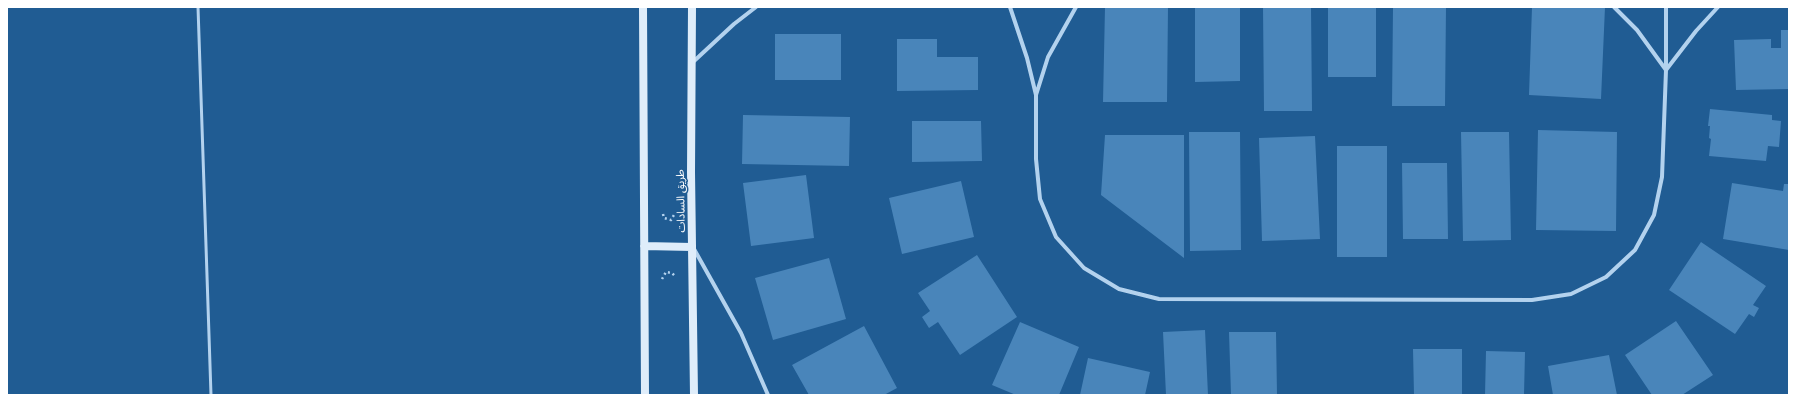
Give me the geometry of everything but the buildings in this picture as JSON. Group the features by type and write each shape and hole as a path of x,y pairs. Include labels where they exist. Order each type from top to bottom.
{"main road":[{"path":"643,7 645,395"},
{"name":"طريق السادات","path":"692,7 691,172 694,395"},
{"path":"644,246 692,247"}],"street":[{"path":"692,62 734,24 756,7"},
{"path":"1010,7 1027,58 1036,95 1036,159 1040,199 1056,237 1084,268 1119,289 1159,299 1532,300 1571,294 1606,277 1635,250 1654,216 1662,177 1666,70 1666,7"},
{"path":"1036,95 1048,57 1076,7"},
{"path":"1614,7 1637,30 1666,70"},
{"path":"1666,70 1696,31 1718,7"},
{"path":"692,247 741,333 768,395"}],"lane":[{"path":"198,7 211,395"}],"path":[{"path":"662,212 664,218 671,220 675,215 675,208"}]}
